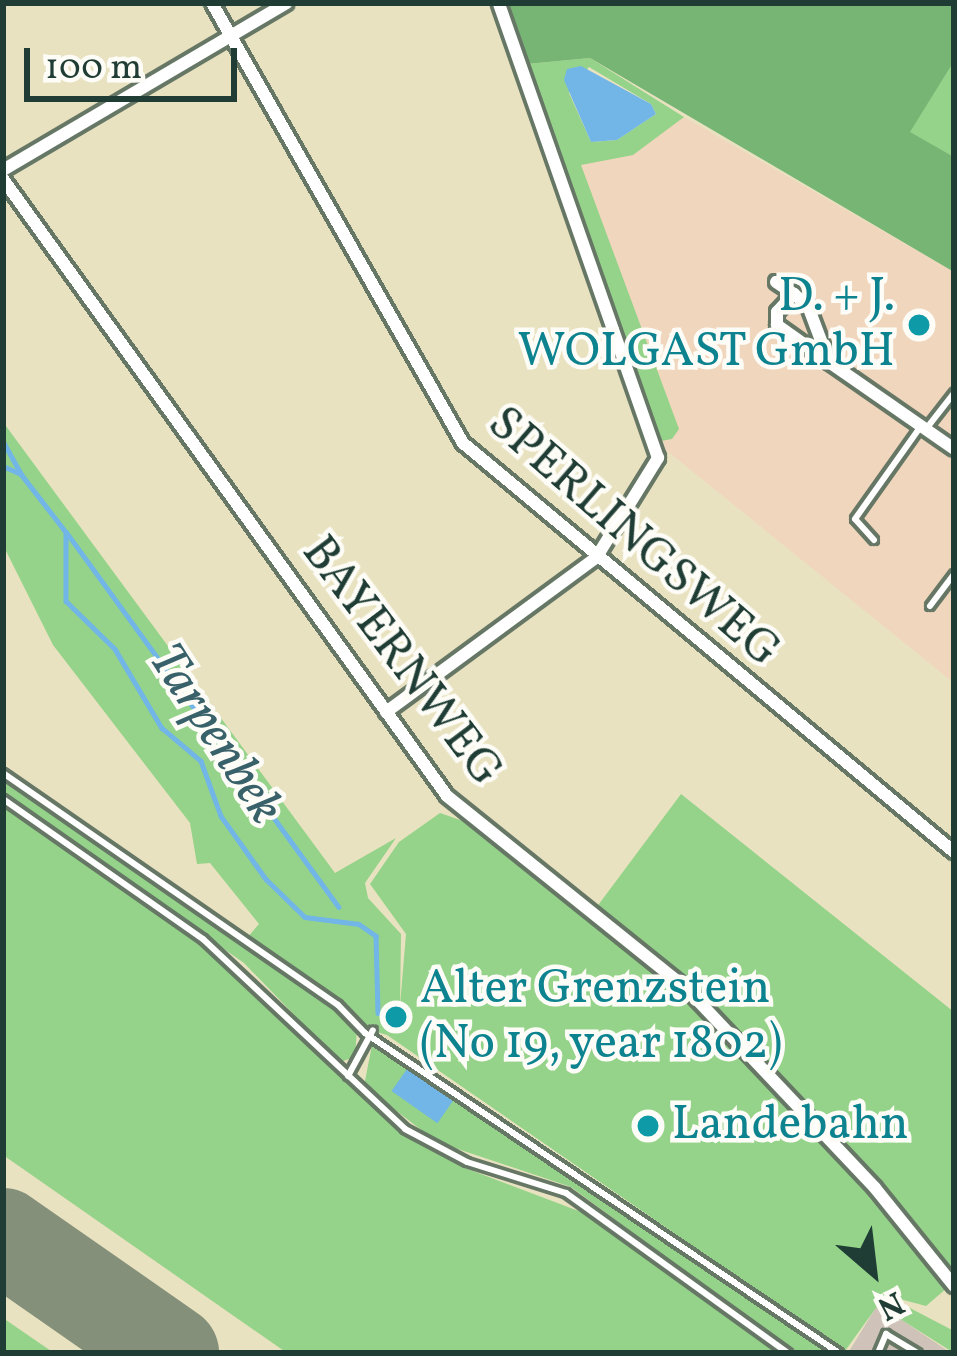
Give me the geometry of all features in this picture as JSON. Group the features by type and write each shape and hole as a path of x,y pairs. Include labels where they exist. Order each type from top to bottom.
{"street":[{"name":"SPERLINGSWEG","path":"212,3 449,426 596,559 954,852"},
{"path":"3,170 230,32 287,3"},
{"path":"386,712 596,559 658,453 499,3"},
{"name":"BAYERNWEG","path":"3,179 452,802 621,930 711,1013 875,1188 954,1286"},
{"path":"776,282 808,306 829,362"},
{"path":"794,294 776,312 777,325 954,449"}],"lane":[{"path":"874,540 854,519 954,392"},
{"path":"930,606 954,574"},
{"path":"3,773 839,1353"},
{"path":"3,800 203,939 348,1076 434,1146 583,1203 788,1353"},
{"path":"348,1076 372,1033"},
{"path":"878,1353 886,1334 919,1353"}],"shaded area":[{"path":"677,113 954,272 954,683 666,450 575,160"},
{"path":"878,1304 951,1353 848,1353"}],"green space":[{"path":"501,3 954,3 954,61 910,132 954,157 954,272 590,58 527,64"},
{"path":"590,58 684,117 633,155 581,165 679,429 672,439 661,441 527,64","holes":["589,67 651,104 656,114 617,140 591,142 569,93"]},
{"path":"951,59 954,61 954,157 909,133"},
{"path":"3,422 335,873 396,838 365,883 368,898 401,934 400,1006 406,934 370,884 399,842 440,813 463,821 590,916 681,794 954,1012 954,1282 926,1306 885,1295 954,1331 954,1353 878,1305 845,1351 387,1035 366,1029 247,938 259,924 210,863 197,864 190,823 53,645 3,545"},
{"path":"3,776 337,1007 357,1029 355,1057 340,1062 244,963 3,794"},
{"path":"3,805 201,943 401,1131 465,1168 597,1218 782,1353 287,1353 3,1155"},
{"path":"373,1040 403,1053 837,1353 796,1353 571,1187 437,1142 364,1086"},
{"path":"3,1318 54,1353 3,1353"}],"water":[{"path":"581,66 651,104 656,114 617,140 591,142 564,80 567,69"},
{"path":"407,1069 453,1101 437,1123 392,1091"}],"waterway":[{"path":"3,441 21,474"},
{"name":"Tarpenbek","path":"3,466 21,474 66,532 66,601 115,649 162,728 201,761 221,816 266,879 305,917 359,924 376,936 378,1013"},
{"path":"67,533 339,907"}],"taxiway":[{"path":"26,1253 136,1353"}],"runway":[{"path":"3,1236 171,1353"}],"place":[{"name":"D. + J. WOLGAST GmbH","path":"919,325"},
{"name":"Alter Grenzstein (No 19, year 1802)","path":"396,1017"},
{"name":"Landebahn","path":"648,1126"}]}
